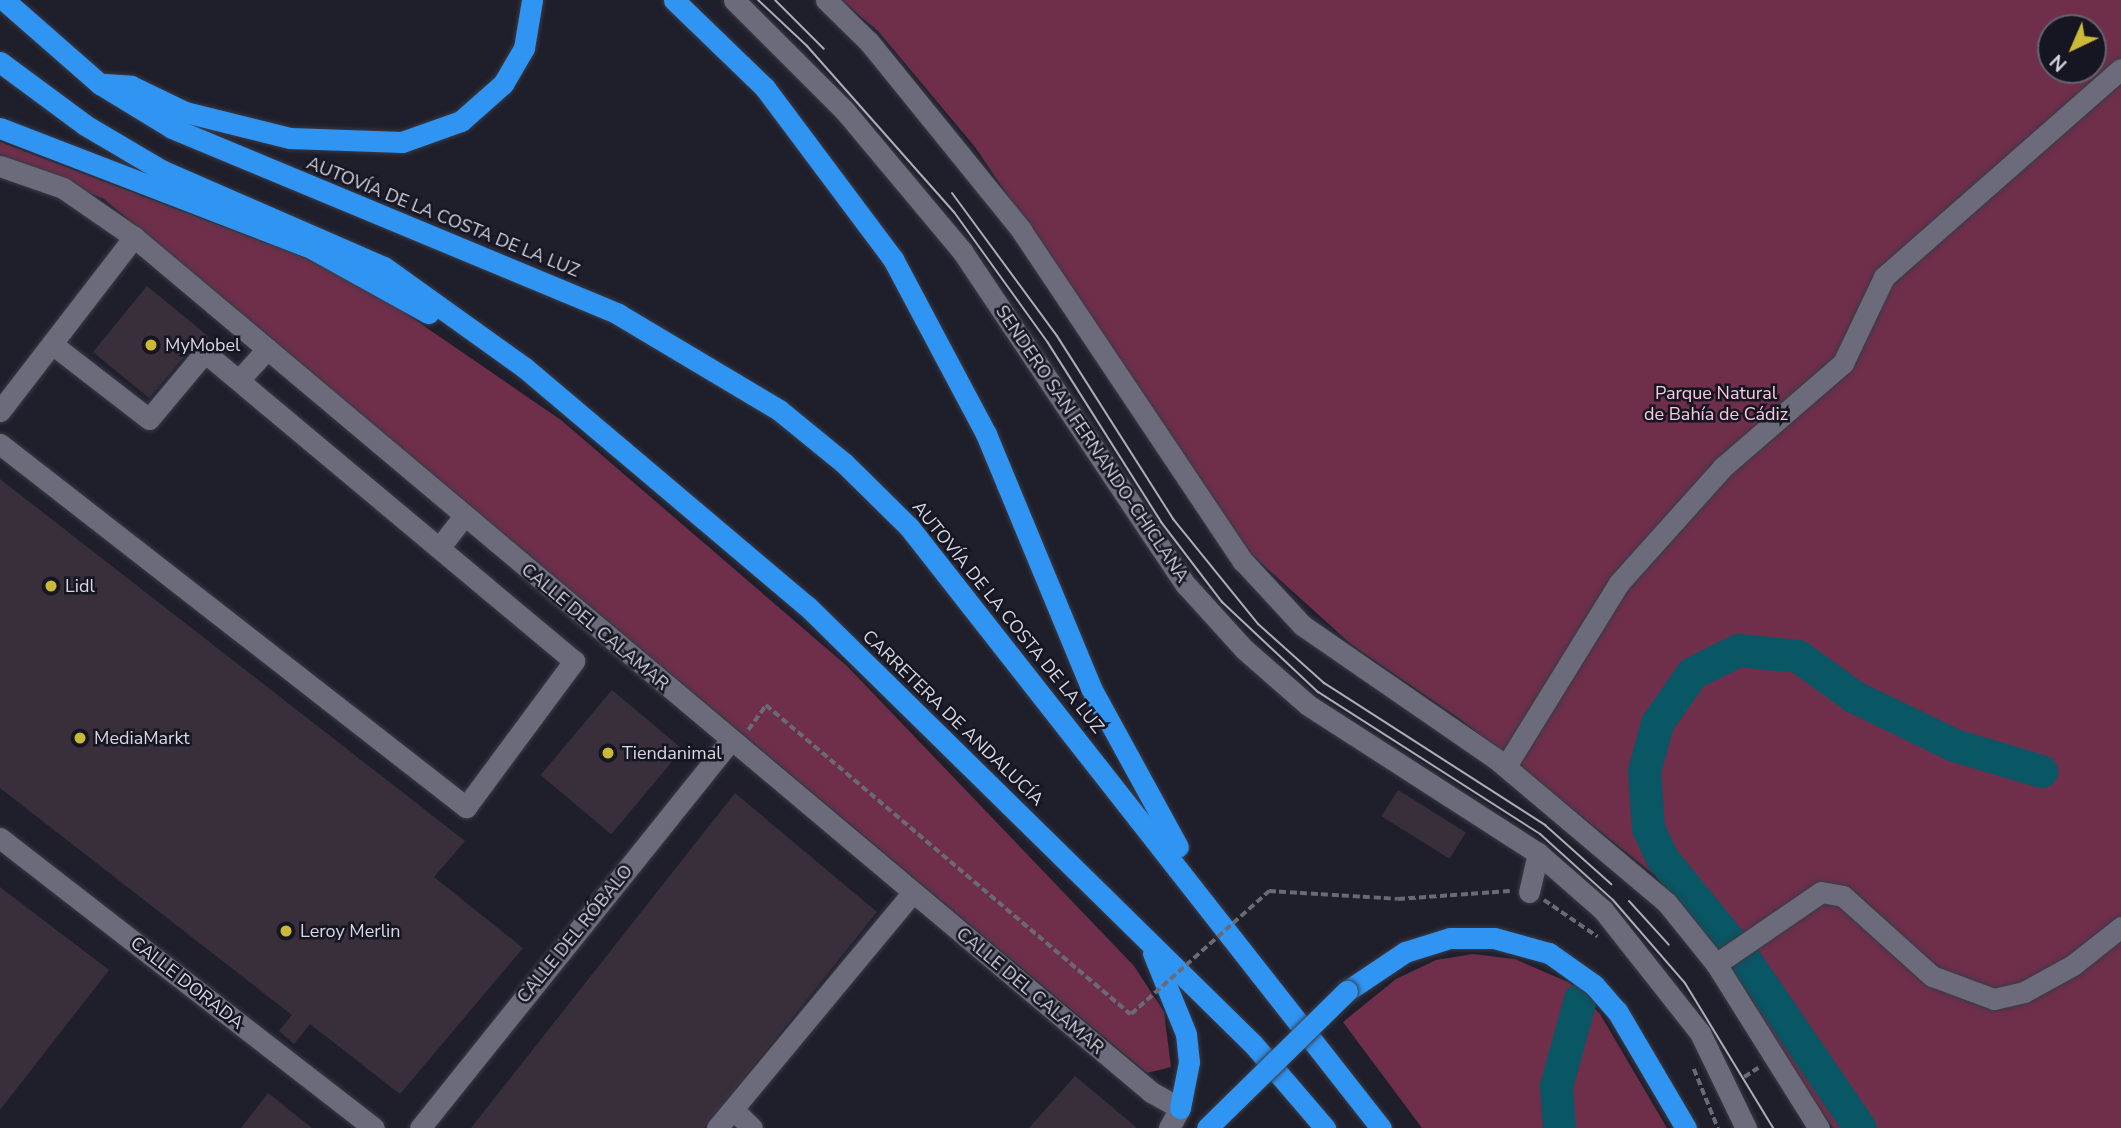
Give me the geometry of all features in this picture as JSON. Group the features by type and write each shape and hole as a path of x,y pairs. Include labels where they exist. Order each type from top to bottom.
{"highway":[{"name":"AUTOVÍA DE LA COSTA DE LA LUZ","path":"4,0 100,84 246,163 527,272 618,314 779,410 909,527 1210,904"},
{"path":"100,84 131,86 185,112 290,138 402,142 461,121 503,84 524,48 532,0"},
{"path":"674,0 765,88 893,260 986,434 1091,688 1210,904 1381,1128"},
{"path":"0,62 85,125 163,171 384,267 525,368"},
{"path":"0,128 313,249 525,368"},
{"name":"CARRETERA DE ANDALUCÍA","path":"525,368 807,606 1253,1044 1325,1128"},
{"path":"1207,1128 1348,991 1405,951 1450,938 1494,938 1549,953 1594,985 1617,1011 1686,1128"},
{"path":"1146,939 1186,1034 1189,1062 1180,1108"}],"street":[{"name":"SENDERO SAN FERNANDO-CHICLANA","path":"734,0 845,111 962,251 1186,584 1244,649 1355,739 1538,853 1603,910 1651,964 1700,1033 1746,1128"},
{"path":"826,0 869,42 1021,230 1242,561 1302,625 1506,766 1667,903 1716,964 1778,1056 1819,1128"},
{"path":"1506,766 1619,583 1723,467 1843,363 1884,277 2121,69"},
{"name":"CALLE DEL CALAMAR","path":"0,166 63,188 134,237 1151,1092 1180,1108"},
{"path":"0,411 134,237"},
{"path":"0,444 466,807 574,661 205,352 149,419 52,344"},
{"path":"239,380 267,349"},
{"path":"439,548 464,516"},
{"name":"CALLE DEL RÓBALO","path":"419,1128 734,744"},
{"name":"CALLE DORADA","path":"0,838 374,1128"},
{"path":"1529,892 1538,853"},
{"path":"717,1128 735,1111 912,892"},
{"path":"1716,964 1821,892 1843,896 1932,976 1994,999 2024,992 2073,965 2121,928"},
{"path":"1169,1128 1180,1108"},
{"path":"735,1111 752,1128"}],"path":[{"path":"734,744 766,705 1131,1014 1269,891 1398,899 1529,892 1607,946"},
{"path":"1726,1088 1778,1056"},
{"path":"1693,1063 1718,1128"}],"green space":[{"name":"Parque Natural de Bahía de Cádiz","path":"841,0 2121,0 2121,1128 1833,1128 1661,880 1460,719 1352,645 1250,553 975,147 878,31"},
{"path":"0,142 308,259 373,291 561,420 847,666 1134,966 1164,1012 1171,1067 1147,1073 104,199 0,155"},
{"path":"1473,954 1515,959 1570,983 1600,1014 1667,1128 1422,1128 1343,1022 1396,979 1436,960"}],"building":[{"name":"MyMobel","path":"147,286 209,337 195,344 149,398 93,352"},
{"path":"0,479 465,841 434,877 523,948 400,1094 310,1024 294,1044 279,1031 292,1015 0,788"},
{"path":"612,690 682,749 611,834 541,775"},
{"path":"1398,790 1466,832 1449,859 1382,816"},
{"path":"735,793 877,912 704,1128 471,1128"},
{"path":"0,887 109,970 0,1110"},
{"path":"1075,1076 1137,1128 1029,1128"},
{"path":"268,1093 312,1128 241,1128"}],"waterway":[{"path":"1860,1128 1745,960 1662,858 1648,828 1644,771 1657,723 1692,673 1738,650 1798,656 1853,696 1954,745 2041,771"},
{"path":"1559,1128 1556,1086 1580,999"}],"tram line":[{"path":"758,0 807,46 954,212 1048,343 1161,522 1222,602 1318,692 1540,834 1613,900 1685,983 1773,1128"},
{"path":"775,0 824,49"},
{"path":"952,193 1057,336 1173,519 1258,624 1324,683 1545,825 1611,884"},
{"path":"1629,901 1669,945"}],"place":[{"name":"MyMobel","path":"151,345"},
{"name":"Lidl","path":"51,586"},
{"name":"MediaMarkt","path":"80,738"},
{"name":"Tiendanimal","path":"608,753"},
{"name":"Leroy Merlin","path":"286,931"}]}
